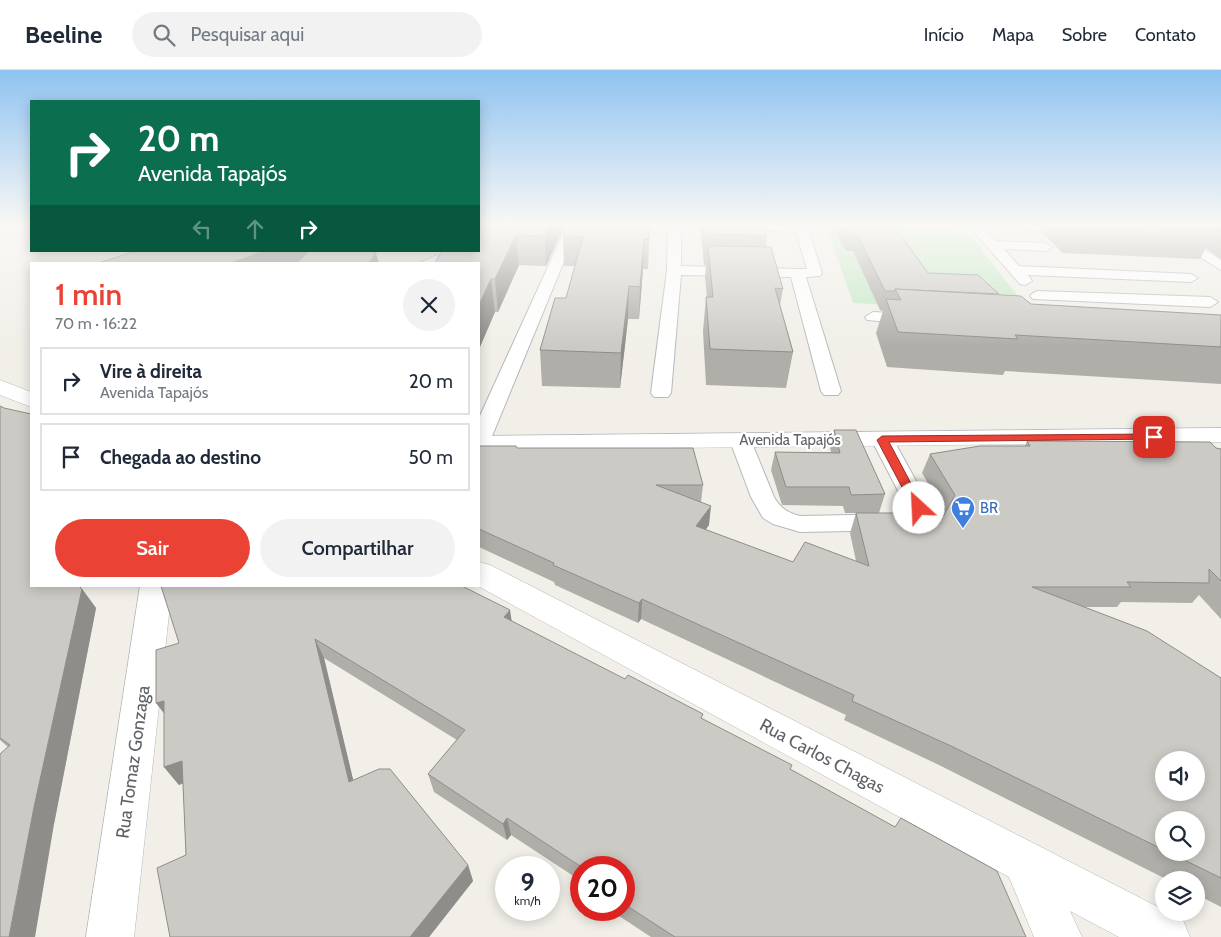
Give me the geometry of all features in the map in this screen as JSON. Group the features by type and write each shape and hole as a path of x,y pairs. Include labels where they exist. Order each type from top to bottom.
{"street":[{"path":"0,387 30,400"},
{"name":"Avenida Tapajós","path":"480,442 1190,437 1218,447"},
{"name":"Rua Carlos Chagas","path":"480,574 1166,937"},
{"name":"Rua Tomaz Gonzaga","path":"110,937 156,587"},
{"path":"1026,864 1058,937"}],"lane":[{"path":"480,440 555,265"},
{"path":"661,393 674,265"},
{"path":"674,270 815,273 813,265"},
{"path":"1011,265 1050,311"},
{"path":"1015,270 1191,278"},
{"path":"797,273 831,391"},
{"path":"1038,296 1210,302"},
{"path":"873,317 933,320"},
{"path":"741,441 765,502 773,513 785,520 800,524 903,522 913,519 919,508 882,440"}],"green space":[{"path":"840,265 994,265 1030,312 853,303"}],"building":[{"path":"480,265 501,265 495,279 491,279 480,303"},
{"path":"575,265 642,265 640,287 629,286 621,353 540,350 555,298 566,298"},
{"path":"710,265 776,265 783,289 775,288 793,352 710,349 706,297 713,297"},
{"path":"872,265 923,265 928,273 978,275 999,294 895,289 895,291 885,291"},
{"path":"895,289 1021,296 1031,304 1221,315 1221,347 1015,335 1018,339 898,332 886,299 901,300"},
{"path":"0,406 30,414 30,587 80,587 82,589 34,807 9,937 0,937 0,754 10,745 0,738"},
{"path":"834,430 856,430 885,494 851,495 849,487 786,487 775,452 840,453"},
{"path":"1027,441 1210,442 1216,448 1221,449 1221,581 1209,569 1209,583 1127,582 1131,587 1032,587 1147,631 1221,678 1221,878 1186,861 1205,861 1205,811 1155,811 1155,846 951,746 852,701 854,695 642,599 639,603 553,565 554,563 480,529 480,446 516,446 517,448 693,448 703,485 656,485 711,506 696,526 793,562 805,542 869,566 856,513 894,513 901,527 939,524 955,495 930,454 980,446 1030,446"},
{"path":"161,587 464,587 510,610 504,617 625,679 628,675 703,714 701,718 792,765 790,769 895,827 901,818 997,871 1026,937 675,937 635,911 635,856 570,856 570,859 507,818 503,824 428,774 465,730 315,639 349,782 379,769 390,769 468,865 410,937 170,937 157,868 186,855 182,761 164,767 164,701 156,703 156,650 179,643"}],"place":[{"name":"BR","path":"963,529"}],"route":[{"path":"919,508 915,497 882,440 1154,437"}]}
